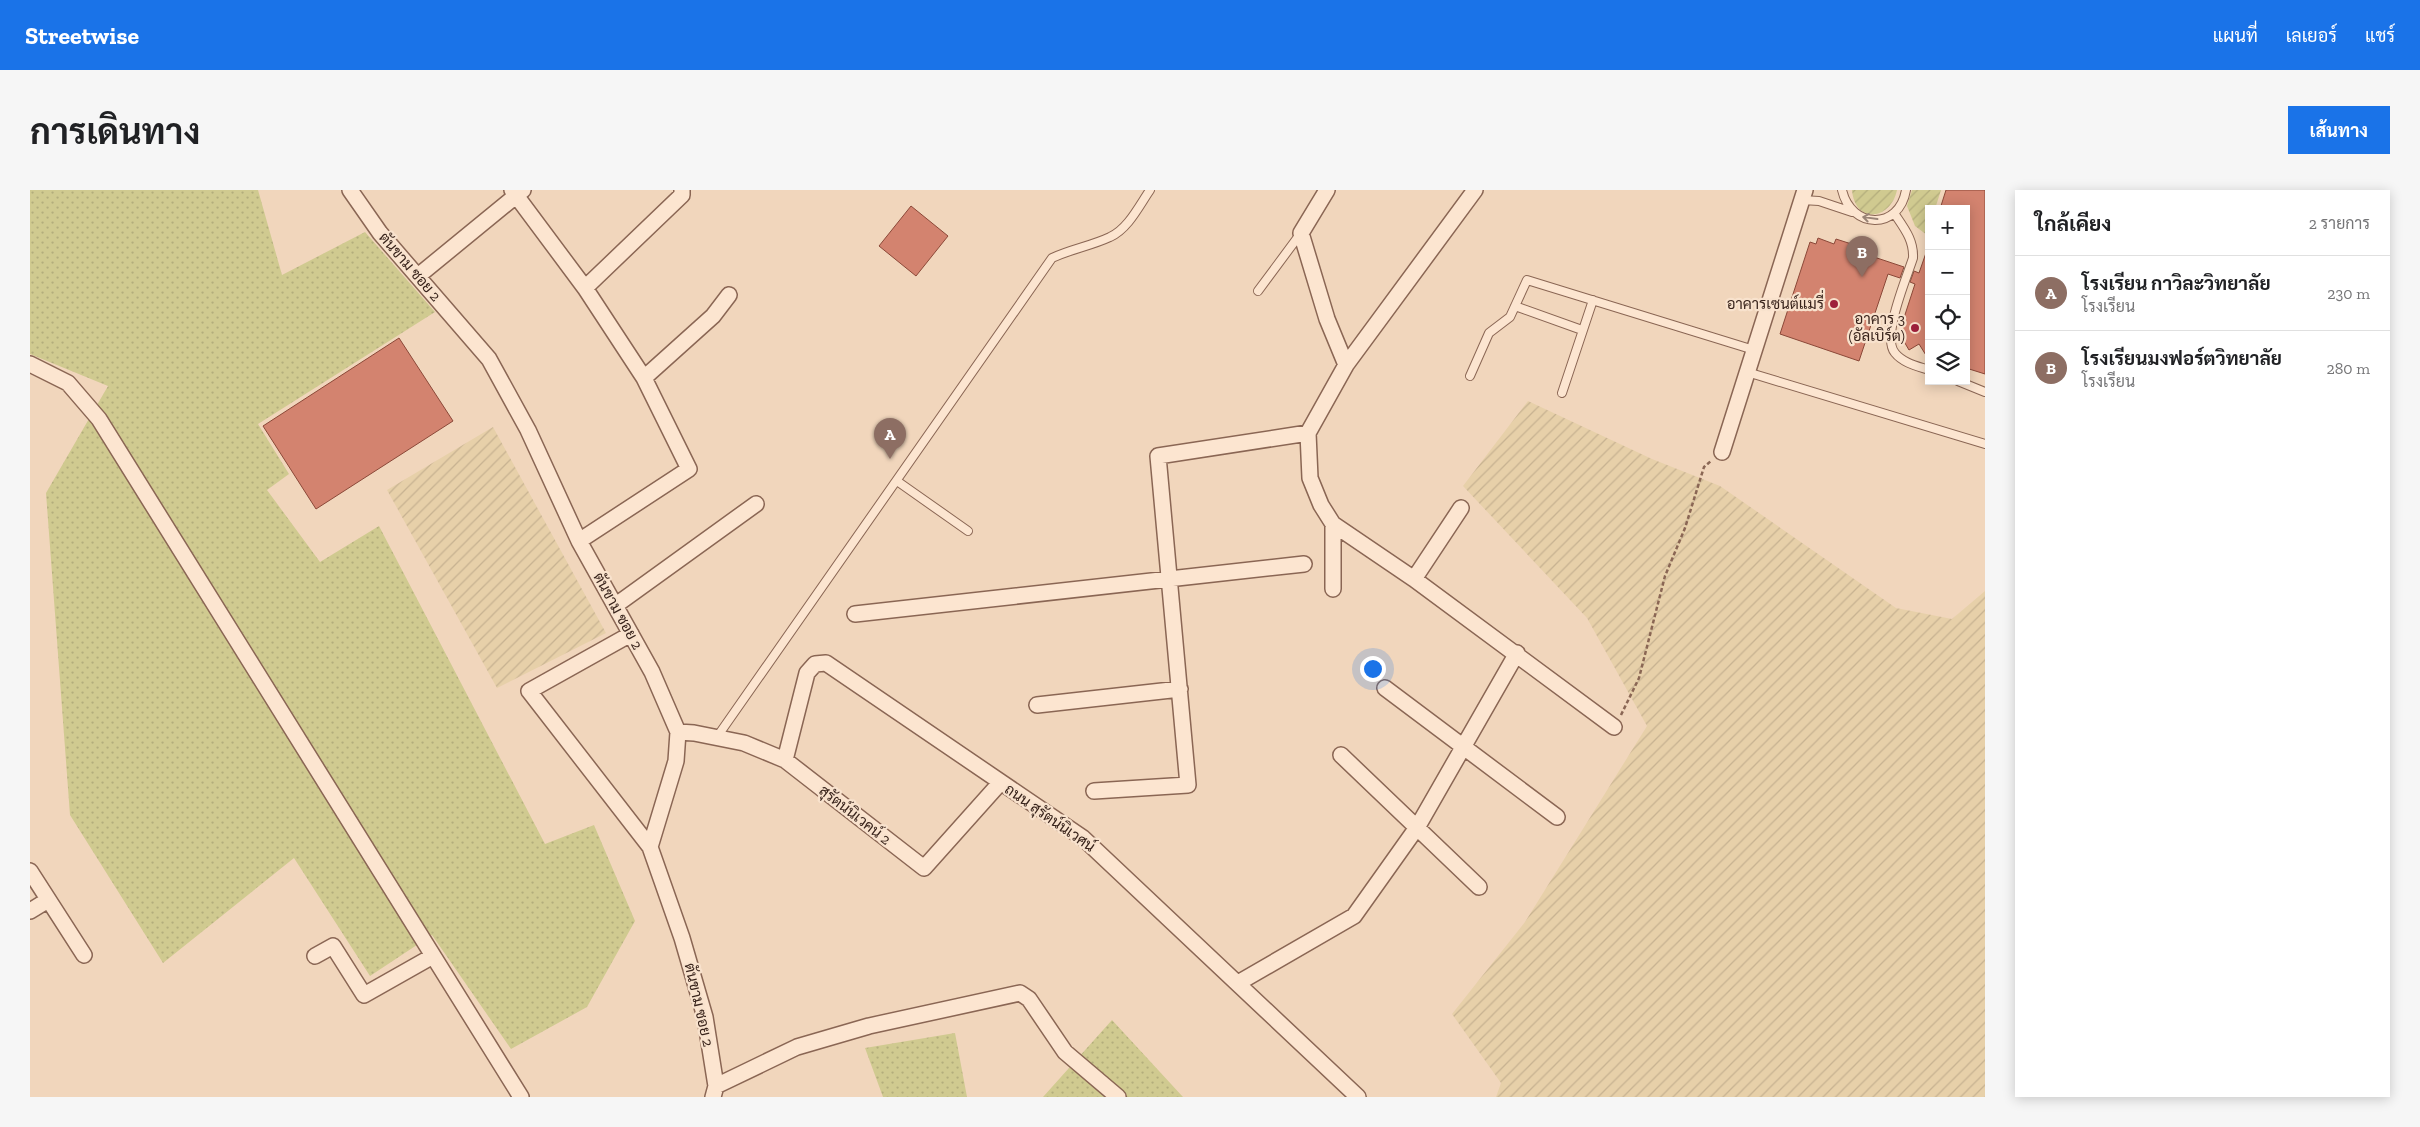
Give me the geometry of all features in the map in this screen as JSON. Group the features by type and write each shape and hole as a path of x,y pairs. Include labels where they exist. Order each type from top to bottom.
{"street":[{"name":"ตันขาม ซอย 2","path":"350,190 380,233 489,359 528,430 579,541 652,672 678,732 676,762 650,847 682,938 705,1017 714,1091"},
{"path":"585,288 682,196 682,190"},
{"path":"1327,190 1301,233 1327,319 1346,365"},
{"path":"1475,190 1346,365 1308,434 1310,478 1321,505 1332,524 1414,579 1517,653 1614,727"},
{"path":"418,276 517,192 585,288 644,378 689,468 579,541"},
{"path":"1722,452 1803,195"},
{"path":"644,378 713,316 729,295"},
{"path":"30,364 68,383 99,419 521,1097"},
{"path":"1094,792 1188,785 1158,456 1308,434"},
{"path":"616,605 756,504"},
{"path":"1414,579 1461,508"},
{"path":"1332,524 1333,589"},
{"path":"855,614 1304,564"},
{"path":"631,634 529,691 650,847"},
{"path":"1238,983 1354,916 1418,826 1517,653"},
{"name":"ถนน สุรัตน์นิเวศน์","path":"785,760 807,673 815,664 826,663 1083,838 1358,1097"},
{"path":"1384,688 1463,745 1557,817"},
{"path":"1037,705 1180,690"},
{"name":"สุรัตน์นิเวคน์ 2","path":"678,732 694,732 744,742 785,760 924,868 1000,783"},
{"path":"1341,755 1418,826 1479,887"},
{"path":"30,871 84,955"},
{"path":"30,910 48,900"},
{"path":"315,956 332,946 364,995 433,956"},
{"path":"714,1091 797,1047 869,1026 1020,993 1029,999 1065,1052 1118,1097"}],"lane":[{"path":"716,737 898,481 1052,258 1069,249 1112,237 1129,221 1150,190"},
{"path":"1842,190 1844,201 1852,212"},
{"path":"1803,195 1852,212 1863,218 1875,220 1888,218 1894,213 1905,200 1906,190"},
{"path":"1894,213 1909,235 1914,248 1913,258 1892,325 1889,341 1894,352 1905,361 1925,368"},
{"path":"1258,291 1301,233"},
{"path":"1470,376 1489,333 1510,317 1527,280 1754,350"},
{"path":"1562,393 1593,300"},
{"path":"1515,306 1582,330"},
{"path":"1747,372 1985,444"},
{"path":"1968,385 1985,392"},
{"path":"898,481 968,530"}],"path":[{"path":"1614,727 1640,678 1665,576 1685,528 1704,466 1722,452"}],"shaded area":[{"path":"30,190 258,190 282,275 365,232 435,312 258,424 289,474 267,490 320,562 379,526 545,844 594,825 635,921 587,1007 511,1049 432,935 370,976 294,858 163,963 70,815 46,493 108,386 30,354"},
{"path":"1852,190 1897,190 1888,208 1873,214 1859,209"},
{"path":"1912,190 1941,190 1936,205 1925,205 1925,234 1915,226 1907,206"},
{"path":"1528,401 1652,459 1720,486 1896,608 1952,619 1985,591 1985,1097 1496,1097 1501,1083 1452,1014 1525,922 1647,726 1587,618 1463,486"},
{"path":"493,427 606,633 497,688 387,490"},
{"path":"1112,1020 1183,1097 1043,1097"},
{"path":"955,1033 967,1097 883,1097 865,1048"}],"building":[{"path":"1946,190 1985,190 1985,374 1970,369 1970,205 1941,205"},
{"path":"911,206 948,236 916,276 879,246"},
{"name":"อาคารเซนต์แมรี่","path":"1818,238 1834,244 1836,239 1867,249 1865,254 1904,267 1900,278 1888,274 1859,361 1780,334 1810,242 1816,244"},
{"path":"1925,256 1925,354 1919,344 1909,350 1899,333 1915,284 1910,282 1914,271 1919,273"},
{"path":"399,338 453,421 316,509 263,426"}],"place":[{"name":"โรงเรียนมงฟอร์ตวิทยาลัย","path":"1862,277"},
{"name":"อาคารเซนต์แมรี่","path":"1834,304"},
{"name":"อาคาร 3 (อัลเบิร์ต)","path":"1915,328"},
{"name":"โรงเรียน กาวิละวิทยาลัย","path":"890,459"}]}
